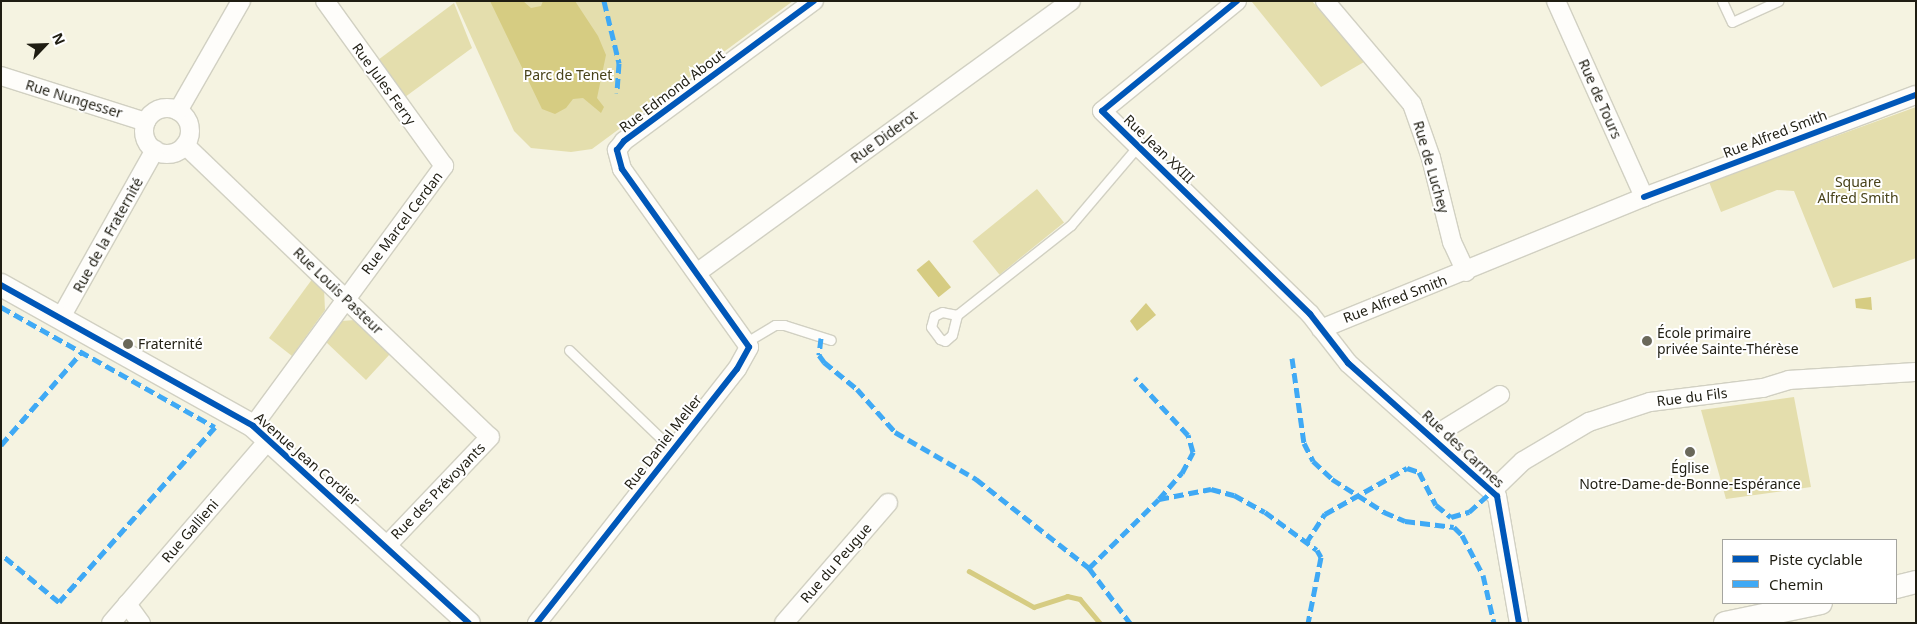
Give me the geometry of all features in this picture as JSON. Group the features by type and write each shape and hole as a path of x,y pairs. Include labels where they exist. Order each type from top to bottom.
{"street":[{"path":"178,111 241,1"},
{"name":"Rue Jules Ferry","path":"325,1 444,166"},
{"name":"Rue Edmond About","path":"698,272 622,169 617,150 624,141 814,1"},
{"name":"Rue Diderot","path":"698,272 1071,1"},
{"name":"Rue Jean XXIII","path":"1237,1 1102,111 1310,314 1321,329"},
{"name":"Rue de Luchey","path":"1325,1 1412,104 1431,158 1452,242 1466,272"},
{"name":"Rue de Tours","path":"1556,1 1644,197"},
{"name":"Rue Nungesser","path":"1,76 146,122"},
{"name":"Rue Alfred Smith","path":"1321,329 1466,272 1644,197 1916,95"},
{"path":"157,111 178,111 188,123 190,130 185,145 168,154 155,150 145,134 146,122 157,111"},
{"name":"Rue Louis Pasteur","path":"185,145 490,437"},
{"name":"Rue de la Fraternité","path":"60,319 155,150"},
{"name":"Rue Marcel Cerdan","path":"261,432 346,298 444,166"},
{"path":"698,272 748,341"},
{"name":"Avenue Jean Cordier","path":"1,285 261,432 387,545 468,623"},
{"name":"Rue des Carmes","path":"1321,329 1348,363 1492,491 1500,504 1518,623"},
{"name":"Rue Daniel Meller","path":"537,623 748,354 748,341"},
{"name":"Rue du Fils","path":"1492,491 1523,461 1589,422 1650,402 1763,388 1789,380 1916,372"},
{"path":"1432,437 1500,395"},
{"name":"Rue Gallieni","path":"111,623 261,432"},
{"name":"Rue des Prévoyants","path":"387,545 490,437"},
{"name":"Rue du Peugue","path":"784,623 888,503"},
{"path":"1897,587 1916,582"},
{"path":"127,604 142,623"},
{"path":"1725,623 1816,604"}],"lane":[{"path":"1722,1 1732,22 1778,1"},
{"path":"957,315 1071,225 1138,146"},
{"path":"748,341 775,325 784,325 831,340"},
{"path":"569,350 673,450"}],"green space":[{"name":"Parc de Tenet","path":"455,1 793,1 592,149 571,152 531,148 514,131"},
{"path":"1312,1 1364,62 1321,87 1252,2"},
{"path":"454,3 472,48 405,97 378,60"},
{"name":"Square Alfred Smith","path":"1916,107 1916,258 1833,288 1794,191 1777,190 1721,212 1709,182"},
{"path":"1037,189 1064,222 1000,275 972,241"},
{"path":"313,278 324,289 325,310 292,356 269,338"},
{"path":"355,320 390,354 366,380 326,342 341,321"},
{"path":"1794,397 1811,487 1726,499 1701,410"}],"shaded area":[{"path":"490,1 523,1 531,8 541,6 543,1 575,1 598,36 606,55 597,98 604,107 601,113 583,98 573,99 566,108 555,114 542,109"},
{"path":"929,260 951,287 939,297 917,270"},
{"path":"1871,297 1872,310 1856,308 1855,299"},
{"path":"1146,303 1156,315 1137,331 1130,321"}],"waterway":[{"path":"969,571 1034,607 1067,596 1080,599 1100,623"}],"marked path":[{"path":"604,1 619,63 617,93"},
{"path":"1,307 215,427 59,602 1,554"},
{"path":"821,338 819,355 824,362 857,389 895,432 976,479 1089,568 1130,623"},
{"path":"1,445 81,353"},
{"path":"1292,358 1304,443 1313,461 1332,479 1384,512 1405,521 1454,527 1462,535 1483,575 1494,623"},
{"path":"1089,568 1159,499 1182,473 1193,452 1188,435 1135,378"},
{"path":"1306,543 1325,514 1407,468 1419,472 1436,505 1451,517 1469,512 1492,491"},
{"path":"1159,499 1211,489 1234,495 1265,512 1317,550 1321,557 1308,623"}],"cycle path":[{"path":"537,623 737,369 749,347 622,169 617,150 624,141 814,1"},
{"path":"1237,1 1102,111 1310,314 1348,363 1497,496 1519,623"},
{"path":"1644,197 1916,95"},
{"path":"1,285 253,426 469,623"}],"place":[{"name":"École primaire privée Sainte-Thérèse","path":"1647,341"},
{"name":"Fraternité","path":"128,344"},
{"name":"Église Notre-Dame-de-Bonne-Espérance","path":"1690,452"}]}
